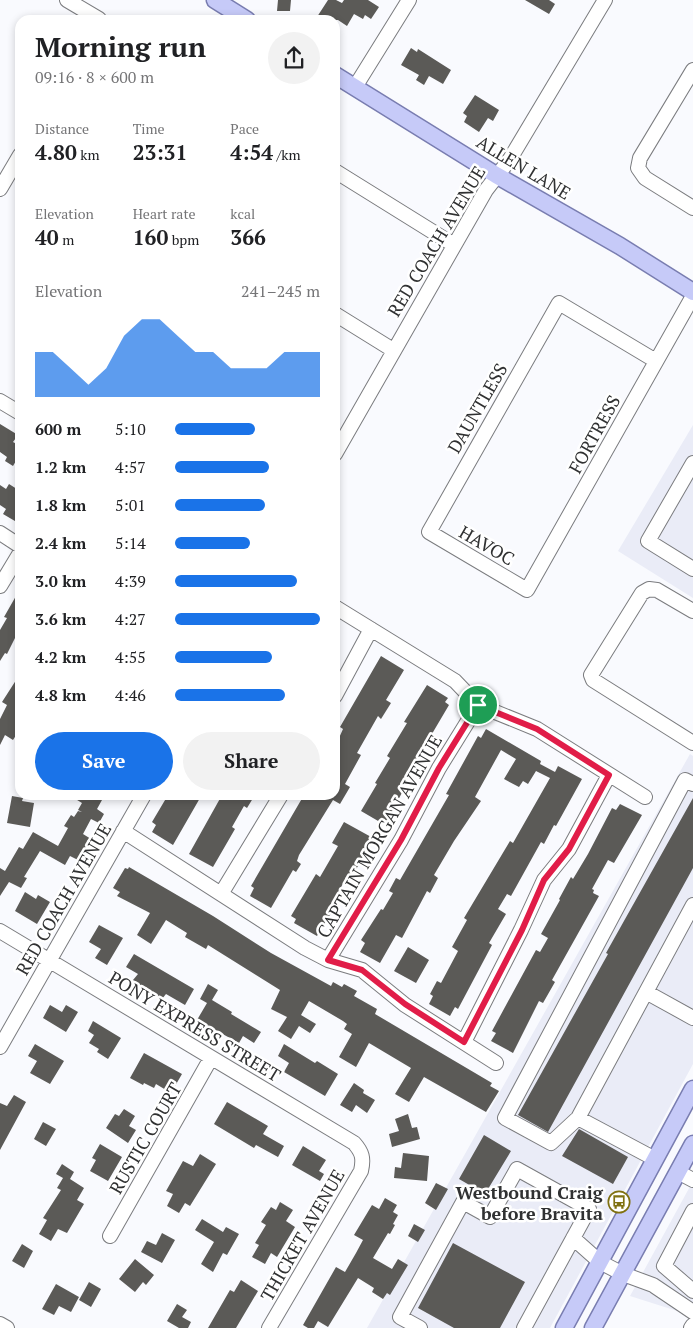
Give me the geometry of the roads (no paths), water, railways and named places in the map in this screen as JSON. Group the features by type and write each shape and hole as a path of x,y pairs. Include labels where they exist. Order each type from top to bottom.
{"main road":[{"path":"215,0 239,15"},
{"name":"ALLEN LANE","path":"340,78 496,175 620,246 693,292"},
{"path":"564,1328 693,1089"},
{"path":"593,1328 693,1144"}],"street":[{"path":"67,0 92,15"},
{"path":"355,87 409,0"},
{"name":"RED COACH AVENUE","path":"340,445 454,245 496,175 510,159 605,0"},
{"path":"693,70 640,158 638,168 645,178 693,208"},
{"path":"0,189 15,164"},
{"path":"340,174 454,245"},
{"name":"FORTRESS","path":"527,590 693,296"},
{"name":"DAUNTLESS","path":"429,532 559,303 656,361"},
{"path":"340,317 393,350"},
{"path":"0,401 15,410"},
{"path":"693,463 648,541 693,569"},
{"name":"HAVOC","path":"429,532 527,590"},
{"path":"0,533 15,543"},
{"path":"0,586 15,561"},
{"path":"693,611 658,590 648,589 642,593 591,675 593,680 693,743"},
{"path":"340,610 454,681 478,705 537,729 645,797"},
{"path":"340,687 371,629"},
{"name":"CAPTAIN MORGAN AVENUE","path":"328,960 401,840 439,768 478,705"},
{"path":"464,1042 522,930 544,880 569,849 609,775"},
{"path":"693,784 685,780 505,1118 551,1143 578,1118 693,905"},
{"name":"RED COACH AVENUE","path":"0,1047 141,800"},
{"path":"222,894 278,800"},
{"path":"123,831 305,948 328,960 362,970 405,1004 496,1063"},
{"name":"PONY EXPRESS STREET","path":"0,931 354,1143 360,1150 363,1160"},
{"path":"646,992 693,1018"},
{"name":"RUSTIC COURT","path":"110,1236 212,1058"},
{"path":"578,1118 655,1159"},
{"name":"THICKET AVENUE","path":"269,1328 361,1171 363,1160"},
{"path":"420,1328 400,1317 463,1202 490,1217 517,1169 589,1209 524,1328"},
{"path":"678,1172 693,1180"},
{"path":"693,1211 664,1266 693,1291"},
{"path":"573,1238 600,1262 622,1274 653,1285 690,1306"},
{"path":"565,1253 600,1262"},
{"path":"0,1324 7,1328"},
{"path":"691,1328 693,1324"}],"place":[{"name":"Westbound Craig before Bravita","path":"619,1202"}]}
